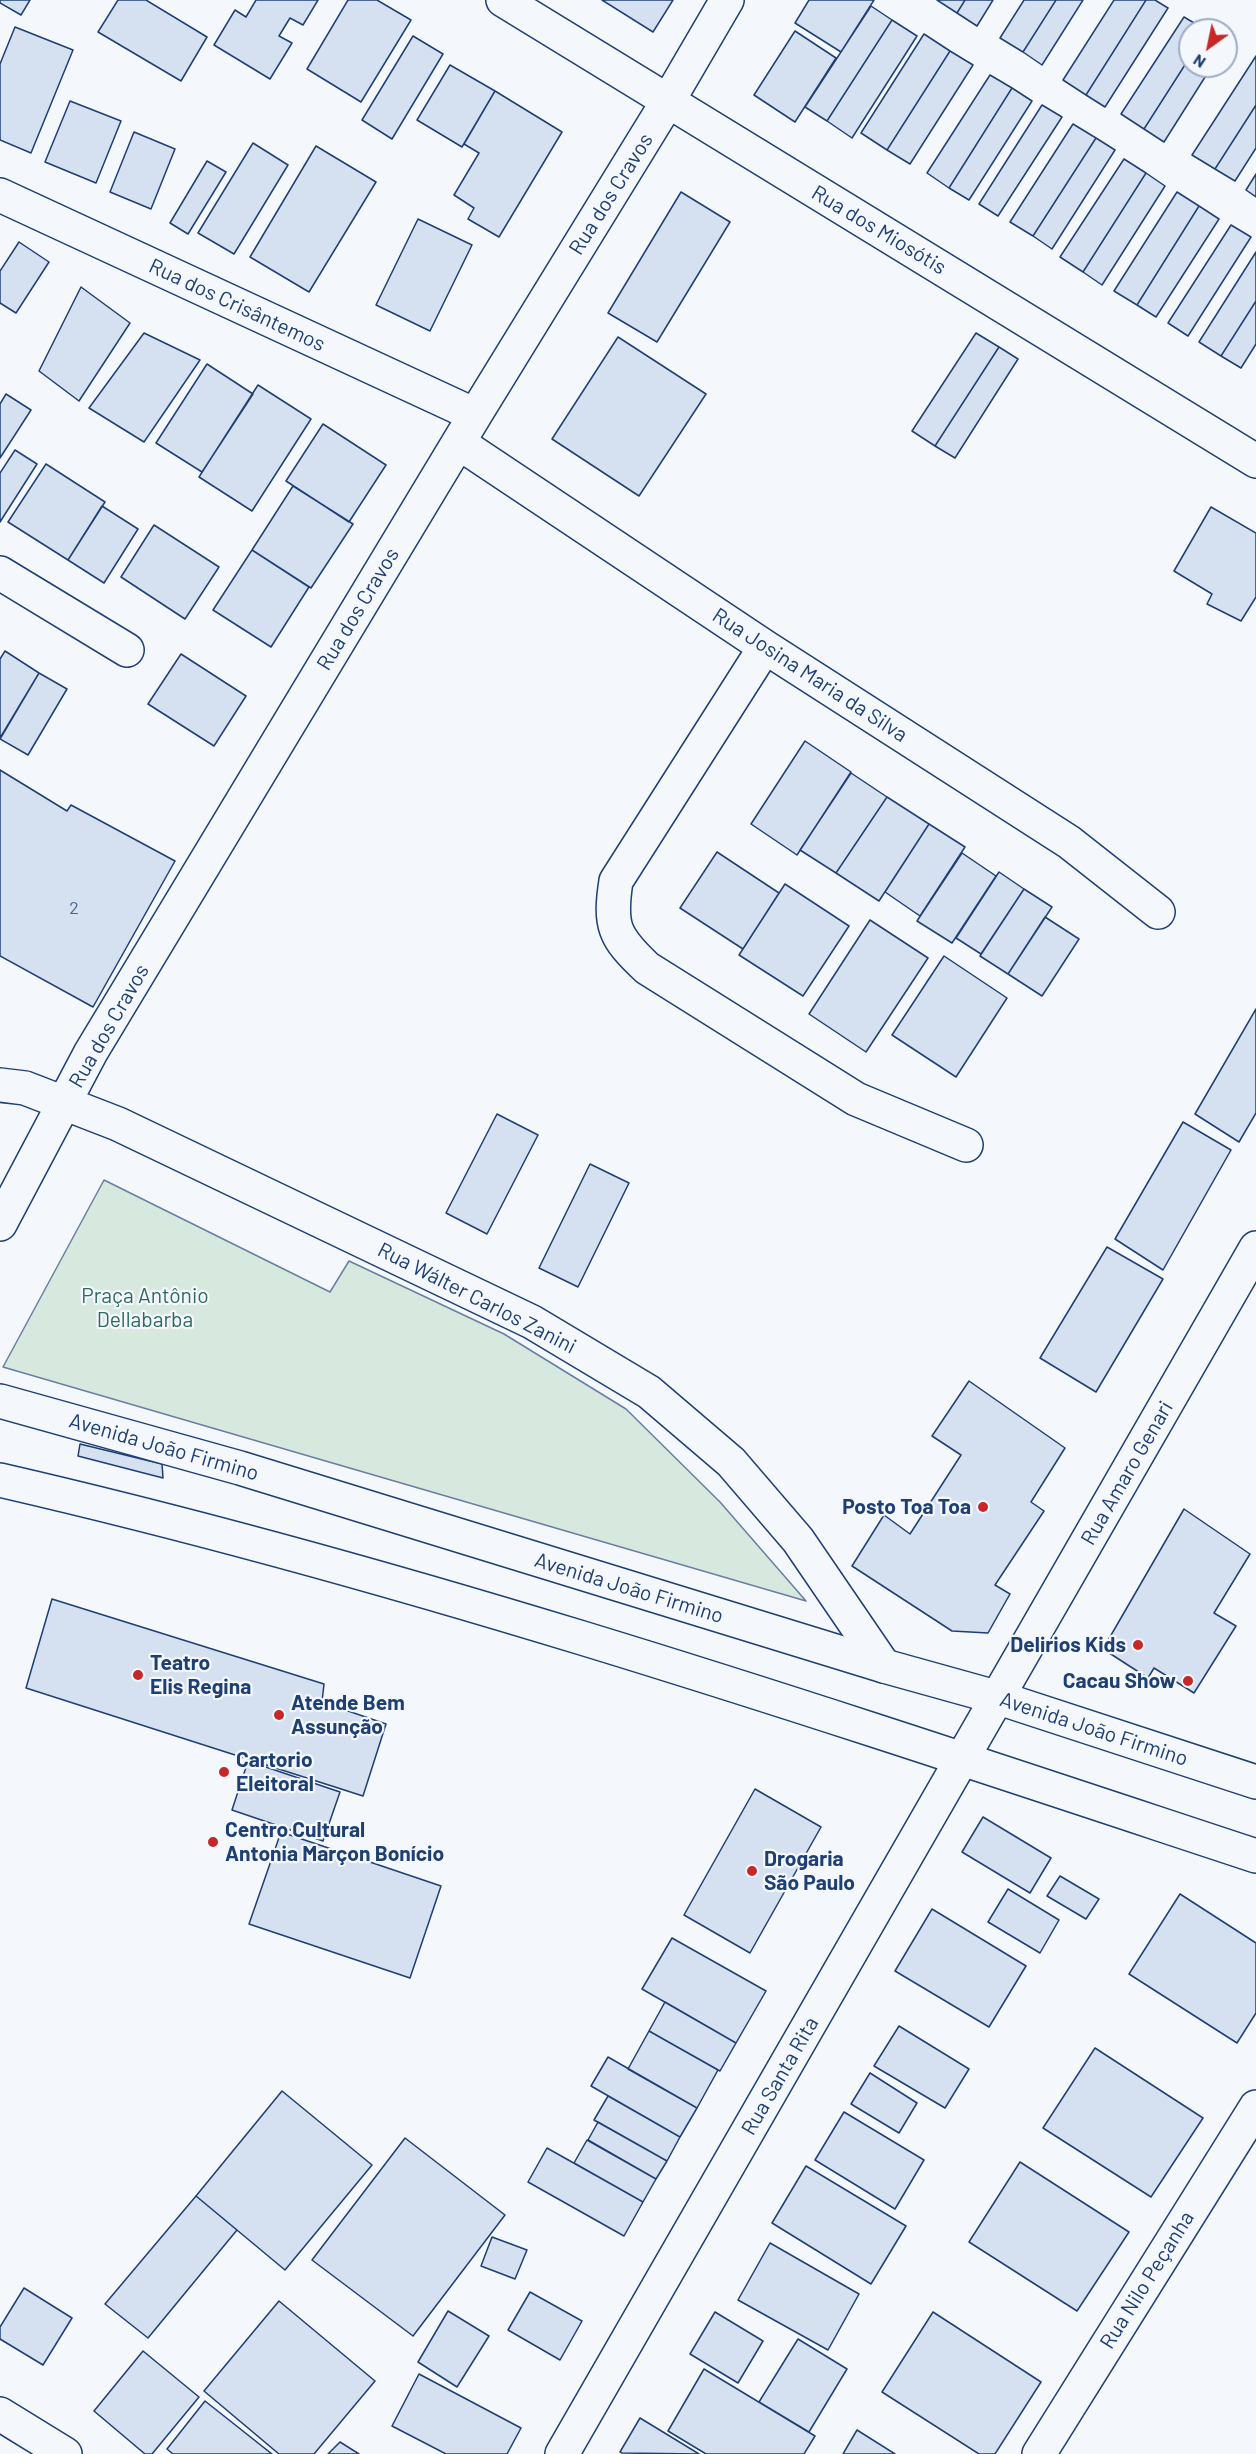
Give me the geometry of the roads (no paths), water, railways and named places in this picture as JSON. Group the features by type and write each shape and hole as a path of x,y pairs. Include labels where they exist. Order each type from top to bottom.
{"street":[{"name":"Rua dos Miosótis","path":"503,0 1256,461"},
{"name":"Rua dos Cravos","path":"0,1224 98,1042 727,0"},
{"name":"Rua dos Crisântemos","path":"0,195 475,415"},
{"name":"Rua Josina Maria da Silva","path":"459,443 765,647 1069,842 1158,912"},
{"path":"0,573 127,650"},
{"path":"765,647 616,881 611,912 623,945 647,968 856,1099 966,1145"},
{"name":"Rua Wálter Carlos Zanini","path":"0,1085 25,1088 118,1124 532,1322 649,1392 732,1462 798,1540 884,1666"},
{"name":"Rua Amaro Genari","path":"999,1698 1256,1248"},
{"name":"Avenida João Firmino","path":"0,1401 240,1468 884,1666 999,1698 1256,1782"},
{"path":"0,1480 99,1503 418,1588 962,1760 1256,1856"},
{"name":"Rua Santa Rita","path":"562,2454 999,1698"},
{"name":"Rua Nilo Peçanha","path":"1038,2454 1256,2106"},
{"path":"0,2414 65,2454"}],"place":[{"name":"Posto Toa Toa","path":"983,1507"},
{"name":"Delirios Kids","path":"1138,1645"},
{"name":"Teatro Elis Regina","path":"138,1675"},
{"name":"Cacau Show","path":"1188,1681"},
{"name":"Atende Bem Assunção","path":"279,1715"},
{"name":"Cartorio Eleitoral","path":"224,1772"},
{"name":"Centro Cultural Antonia Marçon Bonício","path":"213,1842"},
{"name":"Drogaria São Paulo","path":"752,1871"}],"park label":[{"name":"Praça Antônio Dellabarba","path":"145,1308"}]}
